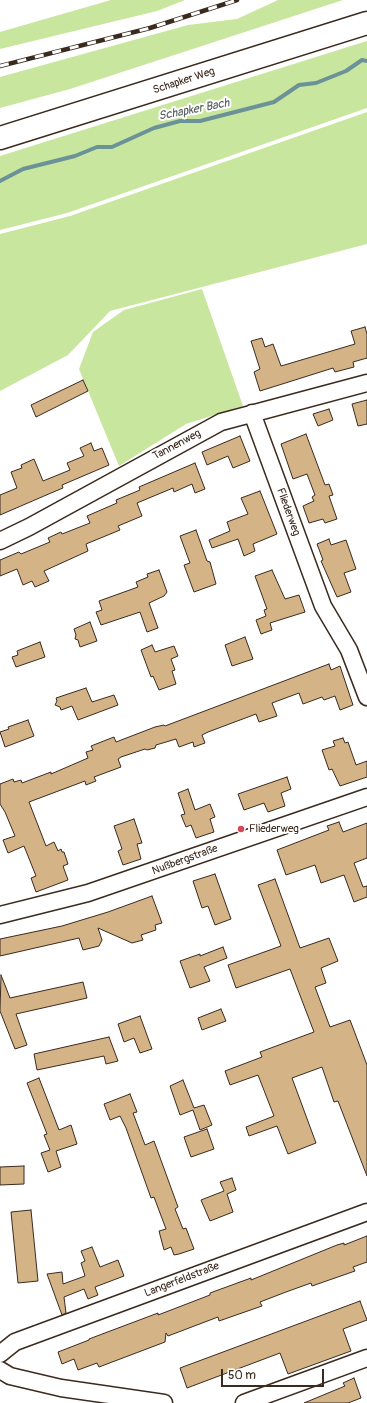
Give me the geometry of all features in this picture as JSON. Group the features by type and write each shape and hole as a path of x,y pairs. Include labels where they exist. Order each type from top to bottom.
{"street":[{"name":"Schapker Weg","path":"0,138 367,23"},
{"name":"Tannenweg","path":"0,541 29,527 194,435 221,422 367,383"},
{"name":"Fliederweg","path":"252,413 323,606 349,650 367,697"},
{"name":"Nußbergstraße","path":"0,915 88,893 367,797"},
{"name":"Langerfeldstraße","path":"0,1354 15,1342 367,1212"},
{"path":"244,1403 367,1358"},
{"path":"0,1370 10,1376 61,1388 164,1403"}],"green space":[{"path":"111,0 185,0 157,11 0,49 0,32"},
{"path":"278,0 343,0 70,89 0,108 0,77 188,25 237,19"},
{"path":"367,41 367,108 67,213 0,230 0,156"},
{"path":"367,112 367,244 110,311 68,355 0,391 0,234 70,216"},
{"path":"202,289 243,406 186,424 119,466 79,369 93,332 124,310"}],"building":[{"path":"365,327 367,334 367,358 353,362 354,367 335,372 333,368 260,391 254,372 260,369 251,341 262,338 265,347 273,344 281,366 355,344 351,331"},
{"path":"83,380 88,391 36,417 31,405"},
{"path":"367,400 367,424 358,426 352,404"},
{"path":"329,409 333,420 318,426 313,414"},
{"path":"306,434 325,485 329,484 333,495 329,496 337,519 325,523 323,519 309,523 303,506 314,501 312,497 315,495 307,474 293,479 281,444"},
{"path":"240,436 250,461 233,468 228,456 207,465 202,452"},
{"path":"91,443 94,451 102,448 109,465 62,485 63,488 0,515 0,495 17,488 11,472 22,468 21,465 34,459 43,481 70,470 67,463 84,456 80,448"},
{"path":"195,463 205,489 195,493 192,484 174,492 173,488 137,503 142,516 118,526 120,530 86,544 88,551 44,571 49,581 35,587 32,581 23,585 17,569 0,576 0,560 19,552 21,554 50,542 48,538 61,532 62,534 90,523 87,516 117,503 116,500 140,490 139,487"},
{"path":"260,491 277,534 253,544 255,551 244,556 238,539 212,548 209,540 230,531 227,522 248,514 241,498"},
{"path":"196,530 207,561 210,562 216,584 194,592 184,565 190,563 180,536"},
{"path":"329,539 331,545 346,540 356,569 344,573 351,592 337,597 321,561 323,560 317,544"},
{"path":"159,570 167,592 164,596 149,603 158,628 147,632 140,612 101,625 96,612 102,610 99,601 138,587 136,582 148,577 147,574"},
{"path":"272,570 285,599 299,595 305,612 270,623 272,630 261,634 256,620 266,616 264,610 267,609 255,576"},
{"path":"90,622 97,641 80,647 78,640 75,639 76,635 74,629"},
{"path":"245,637 253,659 232,666 225,645"},
{"path":"40,642 45,657 16,667 12,657 18,655 17,651"},
{"path":"152,645 155,652 174,646 178,656 171,659 175,670 172,671 176,684 159,690 153,676 151,677 141,650"},
{"path":"329,664 331,670 340,666 353,705 340,710 335,696 324,700 322,697 303,704 299,693 272,703 277,716 259,722 256,714 202,735 205,743 194,747 193,742 179,747 176,739 156,745 155,748 145,749 121,757 118,759 121,767 94,777 96,781 86,785 85,781 29,802 46,846 54,842 58,851 61,849 62,852 64,852 68,864 63,866 68,880 36,892 31,878 36,876 24,846 8,853 3,840 15,836 0,804 0,784 13,779 14,782 21,780 22,783 51,772 51,774 88,758 86,752 93,750 91,746 114,737 116,742 155,727 165,726"},
{"path":"86,688 92,702 114,695 118,705 78,720 72,706 61,710 60,707 55,705 57,701 56,698"},
{"path":"28,720 34,736 5,747 0,732 9,729 8,727"},
{"path":"343,738 345,743 348,742 356,765 367,761 367,777 340,786 332,769 329,770 322,750 335,746 333,741"},
{"path":"287,777 291,789 281,793 285,806 268,812 264,803 244,810 238,794"},
{"path":"188,789 195,810 210,804 215,817 210,819 214,832 196,838 191,825 186,827 181,815 185,814 178,793"},
{"path":"134,819 142,843 137,844 141,859 123,865 118,851 122,849 114,826"},
{"path":"339,822 343,832 367,823 367,858 354,863 363,887 367,886 367,897 354,902 344,875 321,883 315,865 286,875 277,850 329,830 327,826"},
{"path":"215,874 231,919 215,925 208,906 202,908 193,881"},
{"path":"275,879 300,948 329,938 338,961 321,968 326,983 315,987 330,1027 350,1020 367,1065 367,1176 338,1101 334,1102 322,1067 292,1078 316,1143 288,1154 277,1126 249,1136 246,1127 274,1116 258,1075 230,1085 225,1071 262,1057 260,1052 314,1032 290,969 236,988 228,965 281,946 258,885"},
{"path":"152,896 162,923 155,925 156,930 141,935 143,940 132,943 98,928 102,940 99,946 83,950 79,938 0,956 0,939 62,926 108,912"},
{"path":"223,947 227,958 204,967 210,981 190,988 180,961 200,954 200,956"},
{"path":"1,975 10,998 83,982 87,998 16,1014 27,1045 15,1049 0,1011"},
{"path":"221,1009 226,1021 202,1030 198,1018"},
{"path":"140,1016 152,1049 140,1053 134,1038 124,1042 118,1024"},
{"path":"109,1037 118,1061 106,1064 104,1056 37,1070 34,1054"},
{"path":"39,1078 59,1130 71,1125 77,1144 56,1151 61,1167 48,1172 41,1153 50,1150 44,1135 47,1134 27,1083"},
{"path":"183,1080 194,1108 204,1105 212,1125 200,1130 193,1110 180,1115 170,1086"},
{"path":"130,1094 137,1112 133,1113 145,1145 154,1141 178,1207 175,1209 183,1229 186,1228 194,1249 174,1255 171,1247 164,1250 159,1231 166,1229 154,1197 151,1198 126,1128 120,1116 110,1120 104,1104"},
{"path":"207,1129 214,1149 191,1157 184,1137"},
{"path":"24,1166 24,1184 0,1185 0,1167"},
{"path":"232,1178 236,1190 227,1194 233,1212 210,1221 201,1200 224,1191 220,1182"},
{"path":"31,1210 38,1281 18,1283 11,1212"},
{"path":"367,1236 367,1262 353,1267 355,1271 312,1286 311,1283 286,1292 260,1302 262,1306 219,1321 218,1317 168,1336 166,1333 165,1342 99,1367 97,1363 78,1370 74,1359 62,1364 58,1352 158,1313 158,1315 210,1295 210,1293 251,1278 251,1280 337,1245 344,1243 344,1245"},
{"path":"92,1247 100,1267 118,1260 124,1276 95,1287 98,1295 88,1299 84,1289 64,1297 66,1313 62,1315 47,1274 62,1272 63,1284 85,1276 81,1263 85,1261 81,1251"},
{"path":"360,1301 367,1320 343,1329 351,1351 288,1374 280,1353 187,1388 180,1368"},
{"path":"354,1378 361,1398 348,1403 304,1403 345,1386 343,1383"}],"waterway":[{"name":"Schapker Bach","path":"0,181 23,169 75,156 97,147 112,147 154,128 180,121 200,121 274,102 299,85 316,83 346,71 362,60 367,61"}],"railway":[{"path":"0,66 150,28 237,0"}],"place":[{"name":"Fliederweg","path":"241,829"}]}
